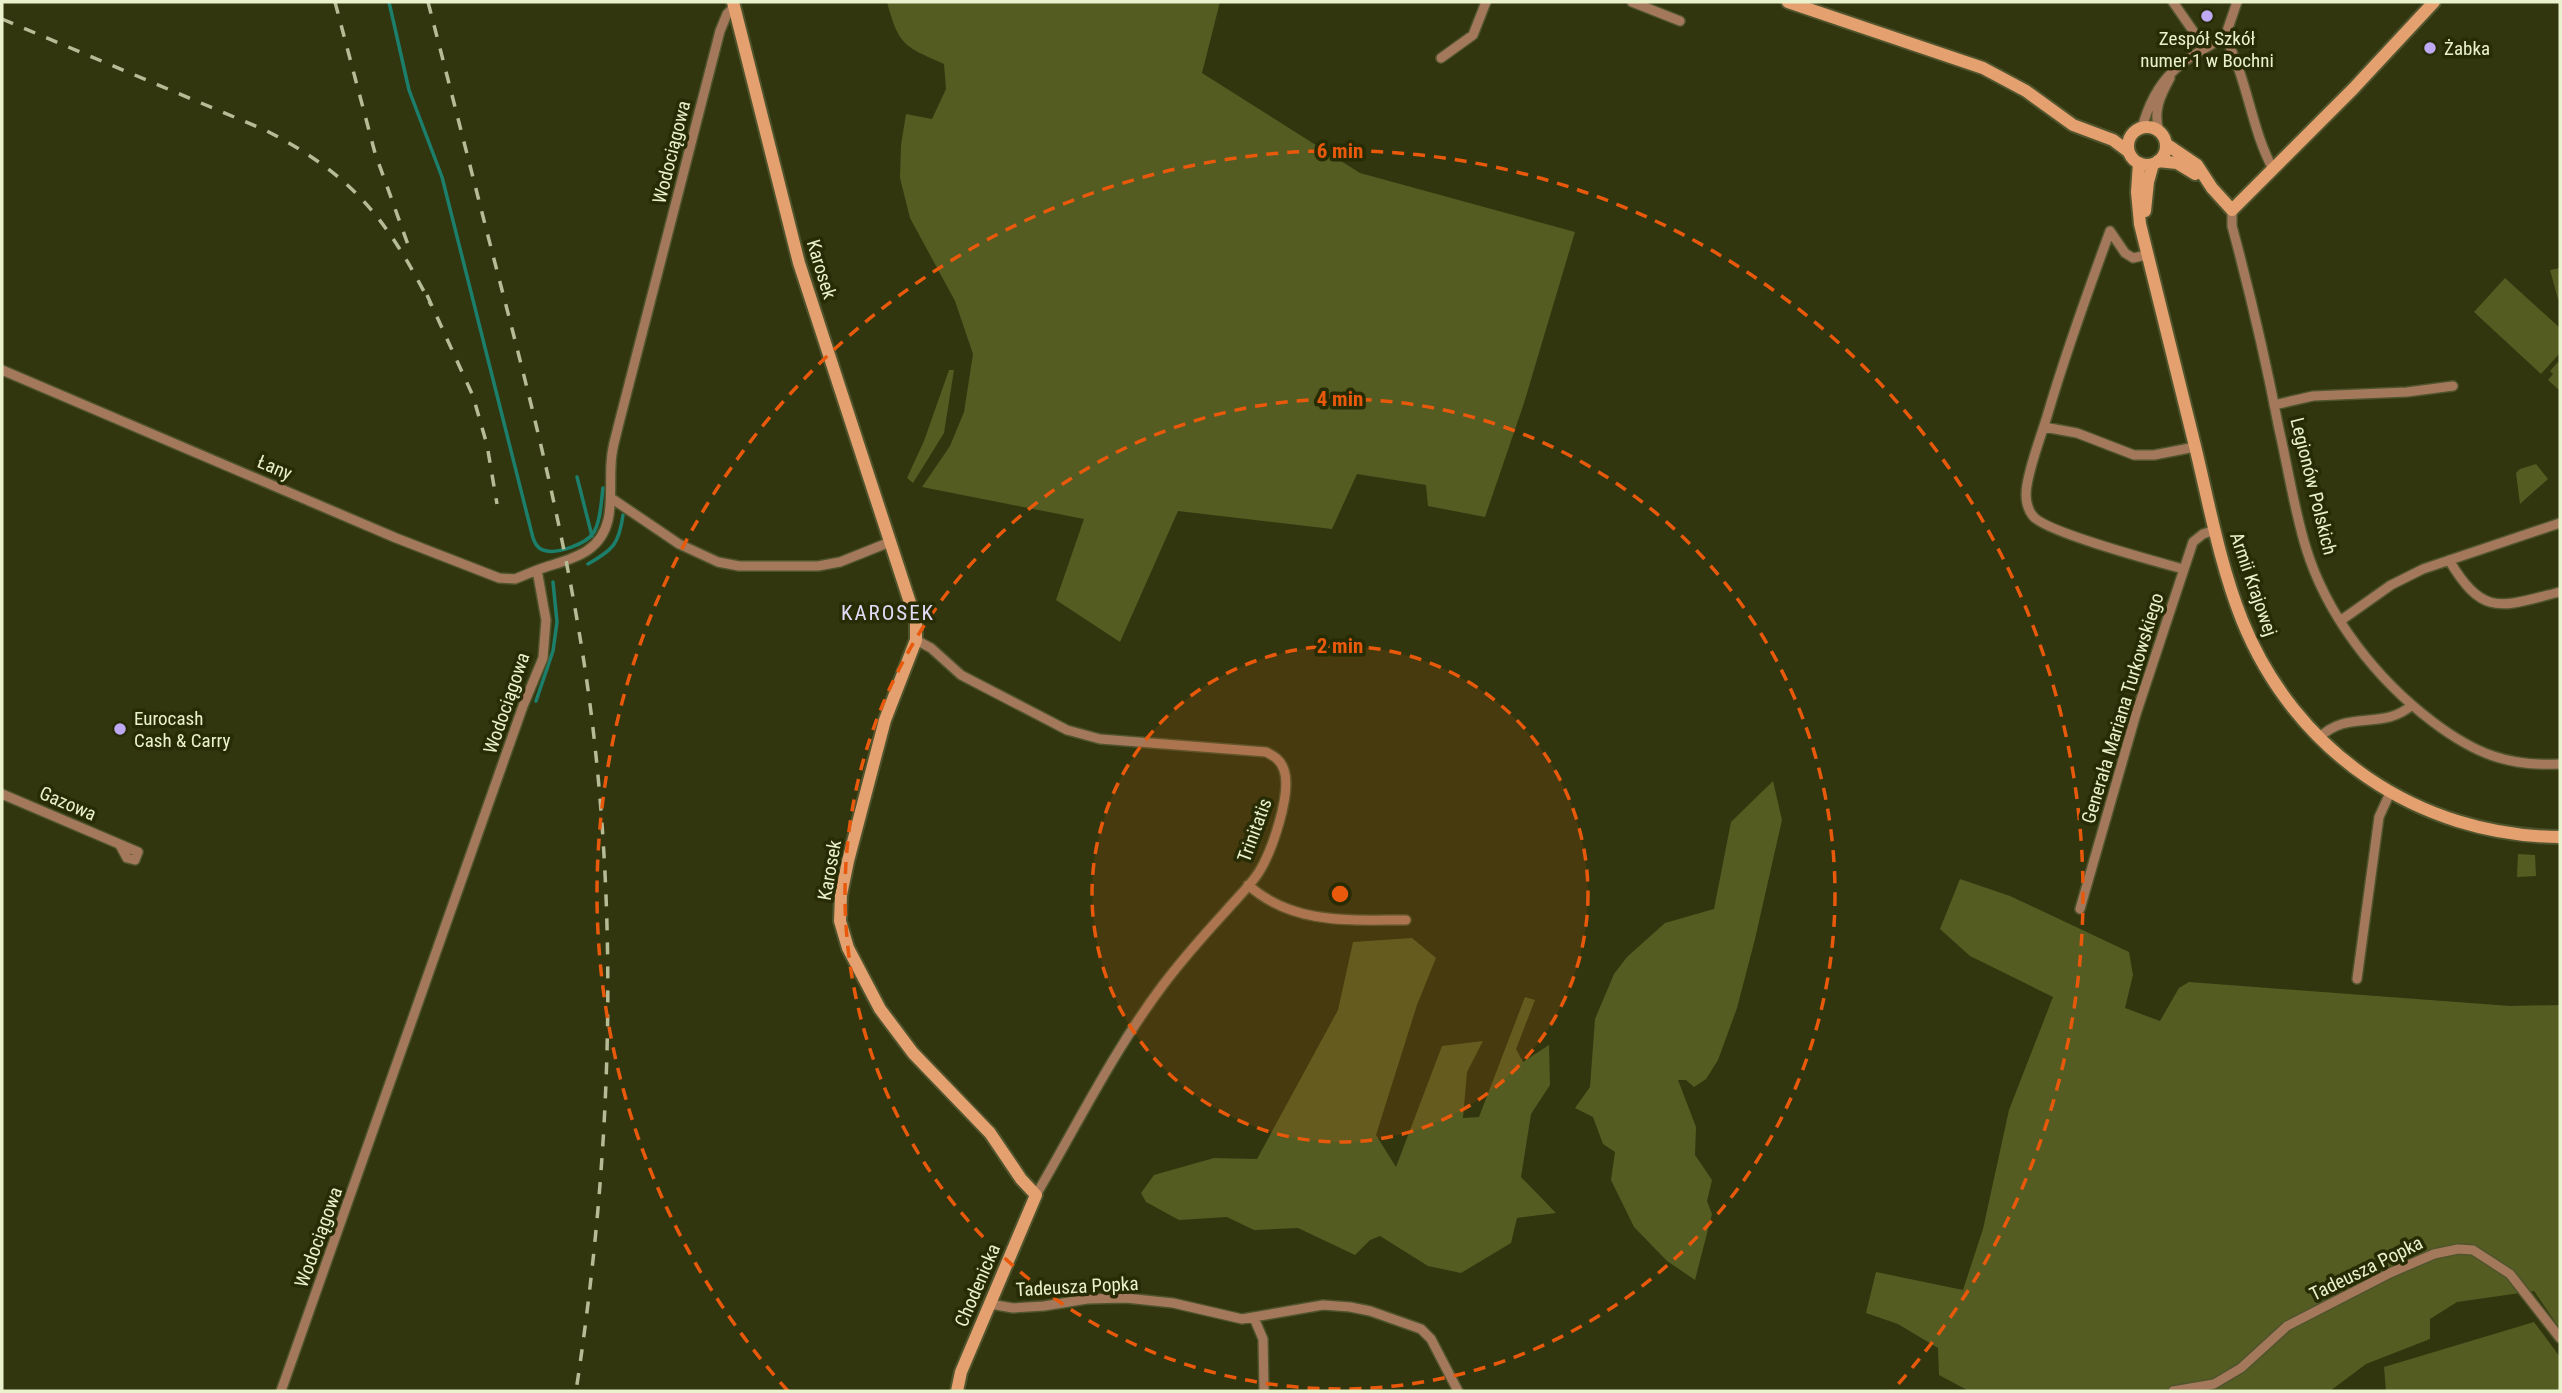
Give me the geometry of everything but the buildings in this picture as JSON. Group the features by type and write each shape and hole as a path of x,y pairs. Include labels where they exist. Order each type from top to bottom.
{"street":[{"path":"1441,58 1473,35 1486,2"},
{"path":"1632,2 1680,21"},
{"path":"1788,2 1983,68 2026,91 2073,125 2113,140 2138,163 2177,163 2212,188"},
{"path":"2173,2 2204,48"},
{"path":"2129,152 2130,137 2139,129 2155,91 2177,68 2204,48 2225,37 2237,2"},
{"path":"2177,68 2157,104 2156,121 2159,131 2166,144 2197,166 2212,188 2232,209 2376,66 2434,2"},
{"name":"Wodociągowa","path":"281,1391 523,706 543,658 546,620 537,570 579,555 597,542 608,524 612,454 618,427 720,31 734,5"},
{"name":"Karosek","path":"734,5 799,263 916,621 916,640 882,733 848,861 841,895 840,920 848,948 880,1009 913,1053 990,1133 1021,1179 1036,1195"},
{"path":"2225,37 2240,66 2265,154 2273,169"},
{"path":"2055,111 2116,132 2148,127 2159,131"},
{"path":"2156,162 2164,153 2166,144"},
{"name":"Armii Krajowej","path":"2146,251 2146,194 2156,162"},
{"name":"Armii Krajowej","path":"2138,163 2140,224 2215,530 2234,599 2274,682 2292,708 2319,738 2346,762 2390,793 2437,816 2472,827 2517,836 2560,838"},
{"name":"Legionów Polskich","path":"2232,209 2232,226 2306,550 2340,621 2376,668 2412,705 2476,751 2530,766 2560,764"},
{"path":"2146,251 2133,258 2125,253 2110,231 2044,426 2026,487 2027,504 2039,523 2183,569"},
{"name":"Łany","path":"2,370 396,538 499,578 514,579 537,570"},
{"path":"2274,405 2313,396 2407,392 2454,386"},
{"path":"2044,426 2077,433 2134,454 2154,455 2195,447"},
{"path":"611,498 689,549 718,562 739,566 818,566 840,562 890,542"},
{"path":"2340,621 2404,577 2560,523"},
{"name":"Generała Mariana Turkowskiego","path":"2080,909 2136,714 2183,569 2193,542 2203,534 2215,530"},
{"path":"2449,560 2466,585 2490,604 2507,604 2560,592"},
{"name":"Trinitatis","path":"916,640 931,648 961,675 1067,730 1100,739 1266,752 1278,758 1284,769 1286,785 1282,811 1260,871 1185,957 1161,989 1125,1042 1036,1195"},
{"path":"2319,738 2332,726 2346,721 2389,718 2412,705"},
{"path":"2357,979 2379,817 2390,793"},
{"name":"Gazowa","path":"2,794 120,845"},
{"path":"1248,886 1280,907 1316,918 1406,920"},
{"name":"Chodenicka","path":"957,1391 961,1372 1036,1195"},
{"name":"Tadeusza Popka","path":"2173,1391 2214,1384 2241,1368 2287,1326 2390,1273 2434,1254 2458,1249 2473,1250 2510,1273 2560,1338"},
{"name":"Tadeusza Popka","path":"990,1304 1013,1307 1044,1306 1087,1299 1126,1298 1173,1303 1242,1319 1323,1305 1370,1311 1421,1329 1431,1339 1458,1391"},
{"path":"1254,1318 1263,1339 1264,1391"}],"green space":[{"path":"887,2 1220,2 1202,73 1360,173 1575,232 1524,403 1485,517 1428,506 1426,485 1357,474 1332,529 1178,511 1120,642 1056,600 1084,519 922,487 950,446 964,412 973,354 955,301 910,218 900,178 906,114 932,119 946,89 944,64 905,43 895,28"},
{"path":"2560,268 2560,299 2558,299 2550,270"},
{"path":"2505,278 2560,328 2560,353 2541,374 2474,312"},
{"path":"2558,362 2559,390 2548,380 2553,374 2550,371"},
{"path":"949,370 954,370 944,433 913,483 907,478 924,441"},
{"path":"2536,464 2548,479 2520,504 2516,473"},
{"path":"1773,781 1782,820 1737,1008 1718,1060 1706,1079 1694,1087 1686,1080 1678,1080 1696,1127 1695,1155 1712,1180 1707,1201 1712,1214 1695,1280 1667,1261 1634,1227 1611,1180 1615,1152 1603,1144 1593,1117 1575,1108 1590,1087 1595,1019 1614,974 1627,957 1665,923 1714,909 1731,822"},
{"path":"2518,854 2535,855 2536,876 2517,877"},
{"path":"1960,879 2010,896 2129,952 2133,975 2125,1008 2160,1021 2179,988 2189,982 2510,1006 2560,1005 2560,1329 2534,1291 2457,1302 2430,1319 2430,1339 2366,1364 2330,1391 1969,1391 1939,1375 1938,1348 1898,1324 1866,1313 1876,1272 1963,1290 1983,1229 2009,1110 2053,997 1970,956 1940,929"},
{"path":"1412,938 1436,958 1417,1005 1376,1135 1396,1167 1442,1046 1483,1041 1467,1072 1463,1118 1479,1117 1525,997 1535,1000 1516,1049 1523,1062 1549,1045 1550,1085 1531,1114 1521,1177 1556,1213 1517,1218 1511,1243 1461,1273 1428,1266 1380,1236 1370,1240 1355,1255 1298,1228 1254,1230 1227,1217 1179,1220 1146,1202 1141,1193 1154,1175 1214,1158 1257,1159 1338,1010 1353,942"},
{"path":"2534,1322 2560,1357 2560,1391 2386,1391 2384,1367"}],"waterway":[{"path":"389,2 409,90 442,177 533,538 538,547 549,551 563,550 585,541 594,532 598,522 603,488"},
{"path":"577,477 592,536"},
{"path":"588,564 603,555 617,540 623,515"},
{"path":"536,701 553,651 557,622 553,582"}],"railway":[{"path":"335,2 375,153 411,253"},
{"path":"428,2 542,450 576,611 592,720 606,888 607,1056 597,1224 576,1391"},
{"path":"2,19 265,130 322,164 345,182 382,224 399,248 431,305"},
{"path":"427,295 473,396 487,445 497,504"}],"place":[{"name":"Zespół Szkół numer 1 w Bochni","path":"2207,16"},
{"name":"Żabka","path":"2430,48"},
{"name":"Eurocash Cash & Carry","path":"120,729"}],"district":[{"name":"KAROSEK","path":"888,613"}]}
